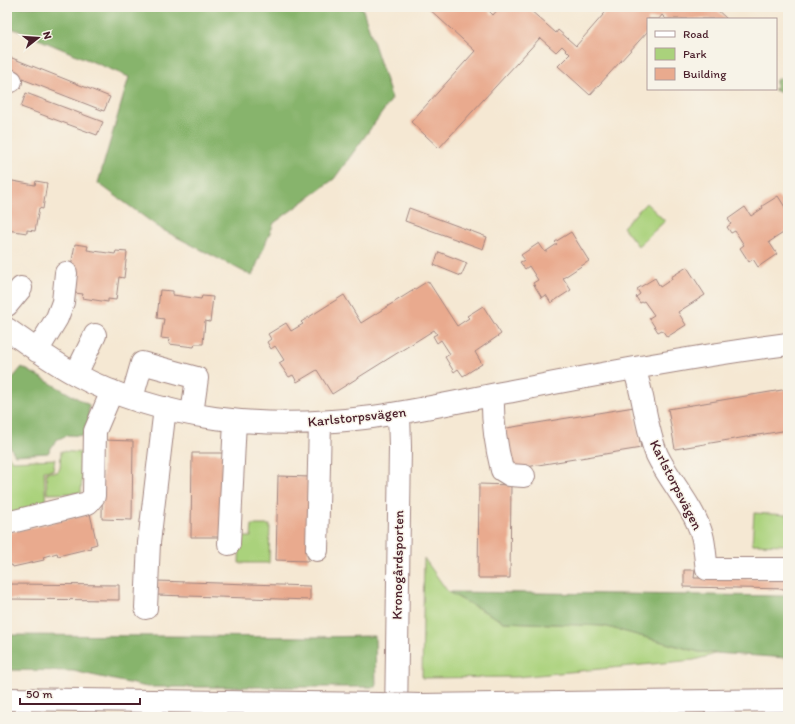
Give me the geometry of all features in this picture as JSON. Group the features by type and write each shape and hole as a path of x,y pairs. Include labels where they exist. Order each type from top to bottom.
{"main road":[{"path":"36,351 57,318 63,302 66,273"},
{"path":"7,305 21,288"},
{"name":"Karlstorpsvägen","path":"7,329 36,351 76,374 122,395 165,408 192,414 235,420 265,416 320,422 399,413 634,369 731,352 788,344"},
{"path":"76,374 95,335"},
{"path":"7,523 88,503 94,496 95,431 122,395 142,363 197,378 192,414"},
{"name":"Karlstorpsvägen","path":"634,369 639,380 648,427 658,455 695,519 702,535 706,569 788,569"},
{"path":"493,395 498,454 502,470 510,475 524,476"},
{"path":"146,608 149,543 165,408"},
{"name":"Kronogårdsporten","path":"396,717 400,447 399,413"},
{"path":"229,544 235,420"},
{"path":"317,550 320,422"},
{"path":"7,699 420,705 788,700"}],"green space":[{"path":"7,7 362,7 392,99 334,179 274,223 252,276 161,229 98,183 129,77 7,26"},
{"path":"788,76 788,115 787,96 775,90 777,90 777,80"},
{"path":"646,203 665,221 638,246 623,227"},
{"path":"22,367 89,405 88,436 68,435 56,440 48,453 15,455 7,442 7,385"},
{"path":"61,451 84,453 81,493 47,494 46,472 58,472 60,468"},
{"path":"7,454 12,461 55,459 53,470 44,471 46,508 7,519"},
{"path":"754,513 788,515 788,545 752,544"},
{"path":"252,525 270,525 269,563 239,563 240,537 251,537"},
{"path":"424,558 448,592 504,622 604,626 699,652 719,653 694,660 517,677 422,678"},
{"path":"448,592 788,596 788,658 699,652 604,626 504,622"},
{"path":"7,635 375,636 376,687 147,687 73,671 7,670"}],"building":[{"path":"427,7 485,7 493,15 500,7 530,7 529,9 556,33 558,30 576,46 610,7 714,7 726,18 665,18 662,15 660,18 647,18 647,32 590,95 558,66 570,54 562,46 556,52 540,38 439,148 411,122 475,51"},
{"path":"7,56 110,97 104,111 7,73"},
{"path":"26,93 103,122 97,135 21,107"},
{"path":"7,180 35,185 36,181 47,183 43,209 39,208 35,231 27,230 27,233 7,230"},
{"path":"778,196 788,212 788,230 769,242 777,254 758,267 753,259 749,262 740,248 744,245 735,231 731,233 727,227 731,224 728,219 745,207 751,216 763,208 762,206"},
{"path":"409,208 487,237 483,249 405,221"},
{"path":"571,232 589,261 563,278 571,290 551,303 546,295 542,298 533,283 538,280 529,266 525,269 520,262 525,260 521,255 539,243 545,252 557,244 555,242"},
{"path":"75,244 88,246 87,250 115,254 116,251 127,252 124,278 119,277 116,300 108,299 108,302 82,298 83,294 75,293 77,273 70,272"},
{"path":"439,252 467,263 461,276 434,265"},
{"path":"687,267 705,295 678,312 686,325 667,337 662,330 658,332 649,318 654,315 644,301 640,303 636,297 640,294 637,289 655,278 660,287 672,279 671,277"},
{"path":"428,281 457,326 469,318 467,316 483,306 501,334 475,352 482,364 463,376 458,369 454,372 445,357 450,354 441,340 437,343 433,336 437,334 434,330 332,394 317,370 297,382 293,375 289,377 279,363 284,360 275,346 271,349 267,342 271,339 268,334 286,323 291,331 303,324 301,322 344,295 361,323"},
{"path":"160,290 173,291 173,295 201,299 202,296 213,297 210,322 205,321 203,344 195,344 194,347 169,344 170,339 161,338 164,319 157,318"},
{"path":"788,389 788,430 675,449 668,409"},
{"path":"634,407 641,448 508,470 501,429"},
{"path":"103,440 133,441 132,520 102,519"},
{"path":"192,453 223,453 222,537 191,537"},
{"path":"278,476 310,477 308,561 276,560"},
{"path":"479,484 511,485 510,578 478,578"},
{"path":"90,514 97,544 90,546 91,548 58,556 57,553 43,557 44,560 13,567 12,565 7,566 7,533"},
{"path":"684,570 695,570 694,578 788,579 788,589 684,587"},
{"path":"157,581 310,586 310,600 157,595"},
{"path":"7,584 119,585 119,600 7,599"}]}
